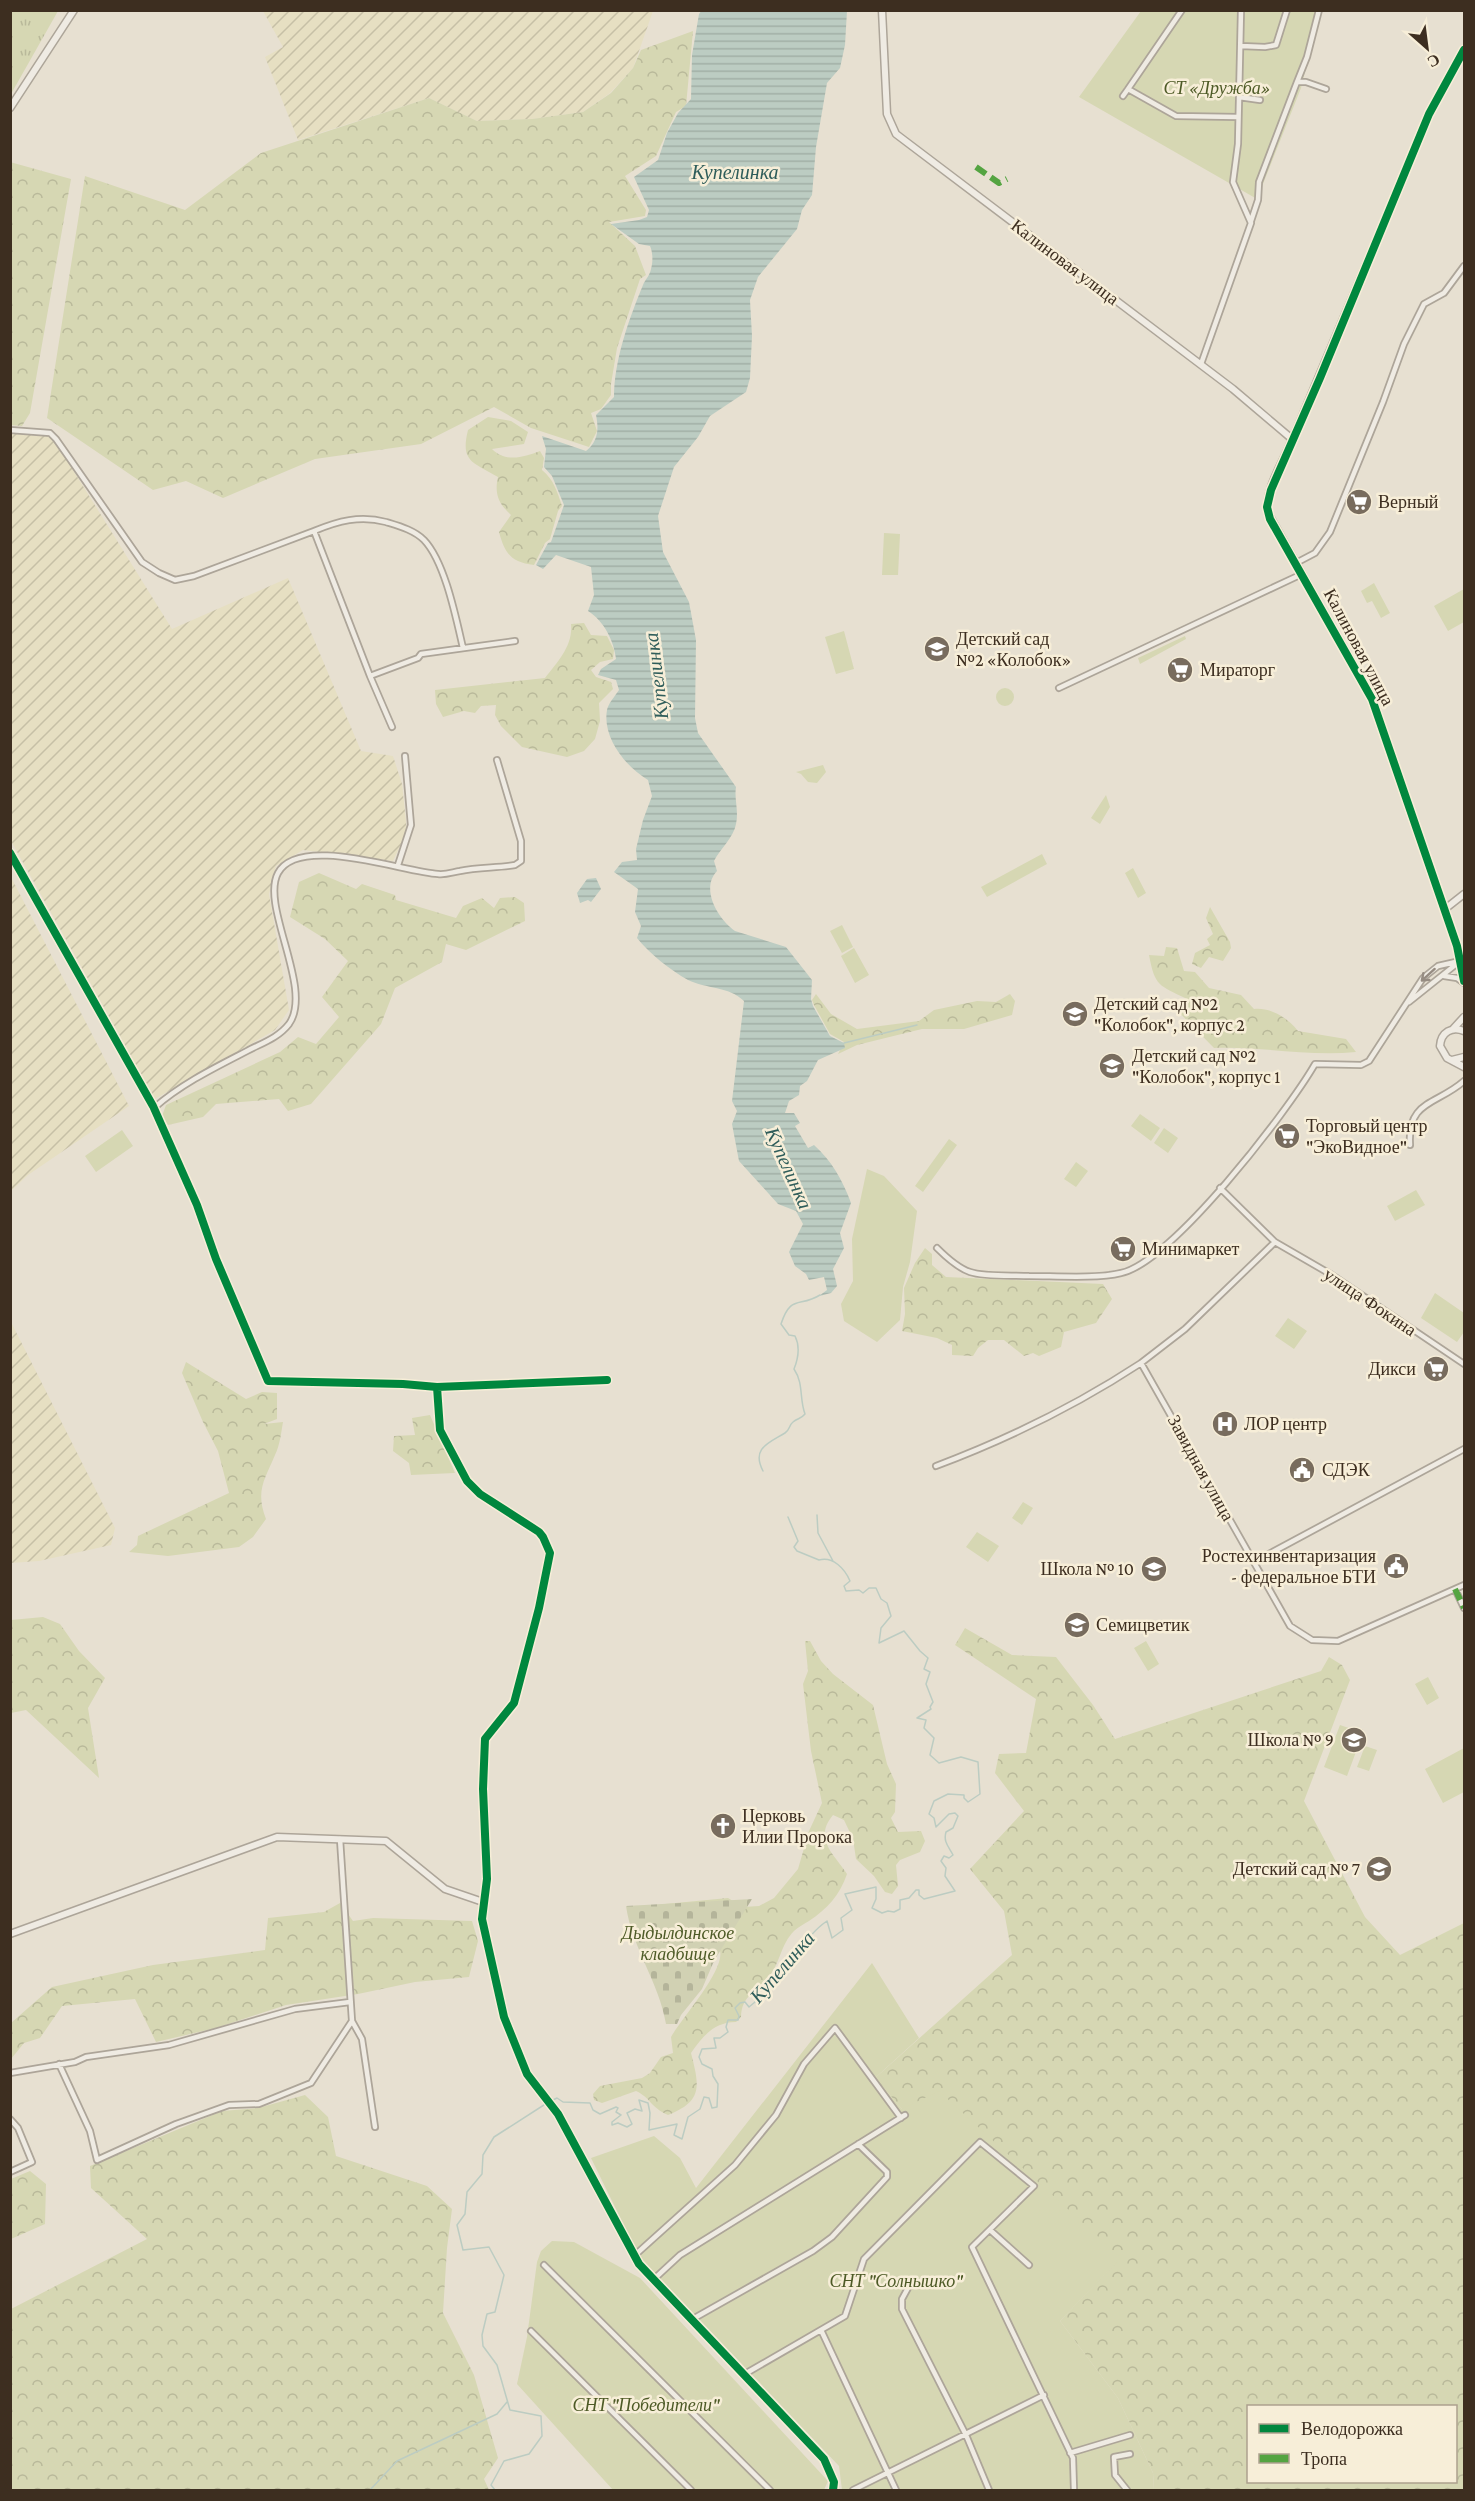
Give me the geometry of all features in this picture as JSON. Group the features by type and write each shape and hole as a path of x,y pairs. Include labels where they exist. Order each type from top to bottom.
{"street":[{"path":"10,108 74,10"},
{"name":"Калиновая улица","path":"882,10 887,114 896,134 1201,364 1292,439 1270,490 1267,507 1270,519 1376,708 1445,909 1464,982"},
{"path":"1123,96 1182,10"},
{"path":"1241,10 1239,97 1233,182 1251,223"},
{"path":"1241,46 1276,45 1287,10"},
{"path":"1201,364 1251,223 1258,200 1259,182 1307,57 1319,10"},
{"path":"1292,439 1429,114 1464,50"},
{"path":"1297,82 1306,82 1326,89"},
{"path":"1128,89 1176,116 1238,117"},
{"path":"1239,97 1260,100"},
{"path":"1296,563 1315,553 1330,532 1404,344 1424,304 1444,292 1464,267"},
{"path":"10,429 50,434 56,439 142,562 175,580 194,576 337,522 356,518 396,525 419,535 430,549 449,590 463,648"},
{"path":"314,531 392,728"},
{"path":"1059,688 1302,574"},
{"path":"370,676 418,658 421,654 514,641"},
{"path":"398,865 411,825 405,756"},
{"path":"154,1108 214,1069 273,1038 291,1021 294,1009 294,989 274,892 275,879 282,867 295,859 310,855 398,865 414,871 442,874 515,865 521,861 521,841 497,760"},
{"path":"10,853 154,1108 197,1205 216,1259 268,1381 404,1384 436,1387 607,1380"},
{"path":"1445,909 1464,894"},
{"path":"1407,1004 1460,961"},
{"path":"937,1248 957,1265 970,1272 1035,1276 1122,1273 1146,1262 1208,1204 1276,1122 1315,1064 1361,1065 1369,1061 1423,978 1437,966 1460,961"},
{"path":"1444,976 1457,978 1464,982"},
{"path":"1464,1017 1454,1029 1445,1033 1440,1041 1441,1050 1464,1067"},
{"path":"1454,1029 1464,1031"},
{"path":"1452,1060 1464,1058"},
{"path":"1410,1145 1410,1122 1422,1107 1464,1081"},
{"name":"улица Фокина","path":"1220,1188 1275,1242 1332,1275 1464,1364"},
{"path":"936,1466 1015,1434 1113,1381 1141,1363 1185,1329 1275,1242"},
{"name":"Завидная улица","path":"1141,1363 1290,1626 1312,1641 1338,1641 1464,1585"},
{"path":"436,1387 440,1430 467,1480 480,1494 539,1532 550,1553 539,1608 514,1703 485,1739 483,1789 487,1879 483,1902 485,1939 504,2017 527,2074 554,2107 634,2256 653,2280 824,2459 834,2482 833,2490"},
{"path":"1254,1562 1464,1449"},
{"path":"1455,1589 1464,1608"},
{"path":"10,1934 277,1837 386,1841 445,1889 483,1902"},
{"path":"340,1839 349,1948 352,2021 362,2039 375,2127"},
{"path":"10,2073 75,2062 86,2057 169,2045 295,2009 350,2002"},
{"path":"59,2064 90,2131 97,2160 176,2124 230,2105 259,2104 311,2083 352,2021"},
{"path":"634,2256 735,2165 776,2115 804,2064 835,2028 903,2117 680,2255 653,2280"},
{"path":"10,2119 18,2128 32,2162 10,2172"},
{"path":"743,2375 845,2316 864,2259 980,2142 1034,2186 972,2247 1073,2458 1074,2490"},
{"path":"691,2320 813,2251 832,2237 887,2177 887,2172 858,2144"},
{"path":"990,2230 1029,2265"},
{"path":"544,2265 770,2490"},
{"path":"908,2288 902,2299 902,2309 966,2435 990,2490"},
{"path":"821,2330 896,2490"},
{"path":"531,2331 691,2490"},
{"path":"853,2490 1044,2395"},
{"path":"1070,2453 1130,2435"},
{"path":"1128,2490 1115,2475 1114,2457 1130,2454"}],"shaded area":[{"path":"263,11 653,11 633,68 610,93 583,112 532,119 477,121 429,98 298,140 265,57 283,47"},
{"path":"10,431 50,433 172,629 288,578 361,751 393,756 402,784 407,831 393,861 303,850 276,866 269,894 289,1010 275,1030 155,1099 11,841"},
{"path":"11,877 129,1106 28,1175 11,1191"},
{"path":"10,1320 115,1528 111,1545 39,1561 11,1563"}],"green space":[{"path":"10,11 58,11 11,94"},
{"name":"СТ «Дружба»","path":"1141,11 1320,11 1301,88 1257,199 1079,97"},
{"path":"693,31 686,106 676,112 656,156 625,176 646,210 645,216 609,222 635,246 646,275 640,279 617,348 611,395 601,409 591,413 597,431 589,447 531,428 494,407 421,444 315,459 223,498 186,481 153,490 47,418 85,176 185,210 261,153 429,98 477,121 532,119 583,112 611,93 633,68 641,50"},
{"path":"10,162 71,179 30,413 22,426 10,425"},
{"path":"488,417 511,421 528,432 524,444 492,449 509,457 521,457 540,451 544,458 542,470 557,491 562,506 558,511 550,539 545,543 534,565 520,562 510,556 499,532 511,515 503,507 499,498 498,477 475,464 467,455 468,430"},
{"path":"884,533 900,534 898,575 882,575"},
{"path":"1374,583 1390,613 1381,618 1372,601 1367,603 1361,591"},
{"path":"1464,589 1464,622 1448,631 1434,606"},
{"path":"584,623 591,635 607,636 614,650 613,659 600,662 591,670 596,677 611,682 613,689 599,703 600,721 595,739 584,751 567,757 522,747 501,726 495,715 496,705 481,706 475,713 464,711 443,717 436,704 435,690 545,678 567,646 571,624"},
{"path":"844,631 854,669 836,674 825,637"},
{"path":"1185,636 1186,639 1140,664 1138,658"},
{"path":"1005,688 1011,691 1014,697 1011,703 1005,706 999,703 996,697 999,691"},
{"path":"823,765 826,772 817,783 808,782 796,772"},
{"path":"1106,795 1110,807 1100,824 1091,818"},
{"path":"1042,854 1047,864 987,897 981,887"},
{"path":"1133,868 1146,893 1138,898 1125,873"},
{"path":"319,873 356,889 362,884 395,895 396,900 456,918 463,906 482,898 494,908 500,898 515,897 524,903 525,921 466,950 446,944 442,962 395,988 381,1024 311,1104 288,1111 279,1099 216,1104 203,1117 168,1125 162,1116 166,1105 280,1052 298,1037 316,1044 339,1017 322,997 348,961 325,939 290,917 299,882"},
{"path":"1210,907 1230,942 1231,948 1223,961 1209,957 1201,968 1192,964 1195,953 1210,945 1207,939 1213,934 1206,918"},
{"path":"842,925 853,947 842,953 830,931"},
{"path":"1166,947 1177,948 1184,971 1195,972 1209,988 1241,995 1254,1009 1278,1014 1298,1031 1346,1039 1356,1052 1321,1053 1214,1048 1167,1000 1184,1007 1187,999 1164,987 1156,979 1149,955 1164,956"},
{"path":"854,948 869,975 855,983 841,956"},
{"path":"816,994 831,1014 857,1029 919,1021 934,1010 977,1001 996,1002 1010,994 1015,1001 1012,1015 964,1029 922,1029 857,1045 838,1054 844,1042 830,1034 812,1000"},
{"path":"1140,1114 1160,1128 1151,1141 1131,1126"},
{"path":"1164,1128 1178,1138 1168,1153 1154,1143"},
{"path":"122,1130 133,1146 96,1172 85,1156"},
{"path":"949,1139 957,1145 923,1192 915,1186"},
{"path":"1076,1162 1088,1171 1076,1187 1064,1179"},
{"path":"867,1169 884,1176 917,1211 910,1262 903,1287 900,1320 877,1342 844,1321 841,1304 853,1281 852,1239"},
{"path":"1416,1190 1425,1205 1395,1221 1387,1206"},
{"path":"925,1248 932,1254 932,1265 946,1277 1103,1284 1112,1299 1096,1323 1064,1332 1061,1347 1039,1356 1033,1353 1024,1356 1004,1340 988,1340 978,1348 973,1356 952,1355 952,1345 937,1338 902,1331 905,1314 904,1288 915,1263"},
{"path":"1435,1293 1464,1313 1464,1332 1457,1342 1421,1318"},
{"path":"1288,1318 1307,1331 1294,1349 1275,1336"},
{"path":"186,1362 246,1399 262,1392 277,1393 277,1419 264,1424 283,1422 278,1447 261,1493 266,1519 253,1537 239,1547 168,1556 129,1552 137,1545 138,1536 229,1493 218,1451 182,1373"},
{"path":"430,1415 455,1473 411,1475 409,1463 393,1451 394,1436 415,1435 412,1418"},
{"path":"1023,1502 1033,1508 1022,1525 1012,1518"},
{"path":"977,1532 999,1546 988,1562 966,1547"},
{"path":"43,1617 60,1624 79,1651 105,1678 88,1708 99,1778 26,1710 11,1713 11,1620"},
{"path":"965,1628 1012,1655 1056,1657 1093,1705 1115,1739 1321,1671 1329,1657 1342,1665 1350,1680 1304,1801 1365,1917 1400,1955 1464,1923 1464,2490 1154,2490 1153,2473 1118,2398 1060,2321 1120,2258 902,2109 875,2078 1012,1955 1004,1911 970,1869 1024,1811 995,1773 999,1754 1026,1753 1036,1699 955,1645"},
{"path":"805,1641 810,1641 821,1661 833,1674 873,1705 887,1764 896,1784 895,1812 891,1818 898,1832 921,1831 925,1841 920,1852 900,1860 896,1865 898,1886 892,1894 885,1892 874,1876 856,1859 853,1839 844,1820 833,1815 827,1824 825,1839 847,1874 844,1882 837,1895 827,1906 790,1936 769,1977 747,1998 741,2017 736,2022 715,2027 691,2053 697,2083 693,2098 688,2104 668,2115 636,2091 602,2103 594,2100 593,2094 600,2086 642,2078 650,2073 661,2057 673,2053 671,2037 710,1982 720,1959 720,1951 665,1904 728,1898 743,1907 759,1906 774,1898 798,1869 809,1831 822,1803 811,1751 803,1684 808,1671"},
{"path":"1146,1641 1159,1664 1148,1671 1134,1648"},
{"path":"1428,1677 1439,1698 1427,1705 1415,1684"},
{"path":"1340,1725 1363,1733 1347,1776 1324,1767"},
{"path":"1365,1746 1377,1750 1369,1771 1357,1767"},
{"path":"1464,1748 1464,1792 1443,1803 1425,1769"},
{"name":"Дыдылдинское кладбище","path":"752,1899 714,1961 702,1989 681,2015 677,2024 666,2024 658,1994 634,1936 626,1906"},
{"path":"340,1903 353,1921 373,1918 472,1921 478,1941 469,1977 415,1982 358,1994 286,2005 216,2028 156,2042 135,1999 62,2006 40,2038 24,2043 11,2059 11,2023 52,1987 153,1965 265,1950 268,1918 324,1912"},
{"name":"СНТ \"Солнышко\"","path":"872,1963 919,2038 875,2078 902,2109 939,2091 1121,2258 1060,2321 1118,2398 1153,2473 1154,2490 842,2490 839,2466 639,2256 591,2158 654,2136 680,2158 696,2188"},
{"path":"305,2095 328,2117 336,2156 427,2186 452,2209 443,2313 474,2375 498,2458 484,2479 489,2490 11,2490 11,2309 147,2239 91,2188 90,2166 222,2111 258,2108"},
{"path":"30,2171 46,2184 45,2224 11,2239 11,2179"},
{"name":"СНТ \"Победители\"","path":"552,2241 574,2242 640,2278 828,2481 824,2490 613,2490 517,2384 527,2337 537,2262 541,2251"}],"water":[{"name":"Купелинка","path":"702,10 847,11 845,45 840,68 827,83 816,147 812,195 802,210 797,229 758,277 750,300 752,336 750,378 746,392 710,416 698,437 674,467 658,516 663,552 689,602 696,640 695,718 698,733 736,787 737,819 735,829 714,861 717,871 710,886 713,903 723,919 735,931 786,947 812,980 813,1006 830,1036 844,1043 845,1048 818,1060 807,1081 800,1086 799,1095 789,1101 785,1113 794,1113 800,1123 795,1126 808,1148 814,1145 832,1165 851,1203 840,1233 844,1248 833,1269 837,1286 831,1293 819,1296 827,1290 824,1277 809,1280 806,1274 795,1266 789,1252 803,1224 796,1211 778,1204 739,1161 732,1124 737,1111 732,1101 744,1001 724,990 688,980 648,949 637,938 641,926 635,912 638,889 614,872 622,862 637,860 636,849 652,796 648,780 624,760 608,731 607,710 619,690 616,680 598,675 601,669 616,659 607,632 599,620 588,611 594,595 591,567 556,555 543,569 536,565 548,543 551,542 564,505 552,476 544,467 546,449 542,436 586,451 597,435 596,415 614,397 623,340 650,271 652,252 650,246 639,244 611,224 647,217 649,210 634,177 658,160 667,133 678,113 691,99 692,55 699,14"},
{"path":"596,878 601,889 591,902 588,900 580,903 577,893 587,879"}],"waterway":[{"path":"844,1043 917,1025"},
{"name":"Купелинка","path":"763,1471 760,1452 768,1443 787,1432 792,1423 805,1414 799,1380 794,1369 798,1352 797,1340 795,1336 789,1335 781,1324 792,1305 820,1295"},
{"path":"817,1515 818,1533 833,1561"},
{"name":"Купелинка","path":"551,2101 557,2098 563,2102 590,2103 593,2110 600,2114 616,2107 618,2108 616,2112 621,2115 612,2122 612,2125 618,2123 627,2127 632,2124 627,2113 635,2109 642,2111 639,2100 648,2103 649,2130 677,2124 674,2135 682,2139 688,2117 700,2109 704,2097 709,2098 712,2108 717,2107 718,2084 712,2069 702,2064 699,2057 702,2049 716,2048 714,2038 720,2038 728,2032 726,2027 728,2020 738,2020 739,2016 735,2008 740,2003 745,2002 749,2007 755,2002 760,1989 766,1988 783,1964 819,1927 827,1921 832,1938 843,1930 841,1918 852,1910 845,1894 876,1887 876,1899 872,1908 882,1913 900,1909 900,1900 909,1898 916,1890 919,1890 919,1895 924,1899 955,1891 945,1876 946,1868 941,1861 944,1856 949,1858 953,1855 945,1836 946,1832 953,1828 958,1816 955,1813 949,1814 936,1827 934,1818 929,1814 934,1801 948,1794 964,1795 968,1802 980,1794 978,1762 961,1757 939,1763 930,1755 934,1738 924,1728 926,1720 917,1718 931,1709 933,1702 926,1684 930,1672 924,1669 928,1658 904,1631 879,1643 881,1628 891,1616 887,1603 881,1599 876,1588 869,1588 863,1593 859,1590 846,1591 844,1586 850,1581 838,1564 829,1560 819,1560 797,1551 794,1547 798,1541 788,1517"},
{"name":"Купелинка","path":"495,2490 491,2485 504,2461 529,2454 542,2436 541,2416 510,2410 497,2365 483,2346 482,2335 487,2314 495,2312 504,2275 489,2247 463,2250 457,2225 465,2214 467,2192 482,2174 483,2155 494,2137 547,2103"},
{"path":"370,2490 397,2461 497,2414 507,2402"}],"marked path":[{"path":"976,167 999,183 1007,179"},
{"path":"1455,1589 1464,1608"}],"cycle path":[{"path":"1464,50 1429,114 1271,490 1267,507 1270,519 1372,699 1457,946 1464,981"},
{"path":"10,853 153,1106 197,1205 216,1259 268,1381 437,1387 607,1380"},
{"path":"437,1387 440,1430 467,1481 480,1494 539,1532 550,1553 539,1608 514,1703 485,1739 483,1789 487,1879 482,1919 504,2017 527,2074 558,2114 639,2264 824,2459 834,2482 833,2490"}],"place":[{"name":"Верный","path":"1359,502"},
{"name":"Детский сад №2 «Колобок»","path":"937,649"},
{"name":"Мираторг","path":"1180,670"},
{"name":"Детский сад №2 \"Колобок\", корпус 2","path":"1075,1014"},
{"name":"Детский сад №2 \"Колобок\", корпус 1","path":"1112,1066"},
{"name":"Торговый центр \"ЭкоВидное\"","path":"1287,1136"},
{"name":"Минимаркет","path":"1123,1249"},
{"name":"Дикси","path":"1436,1369"},
{"name":"ЛОР центр","path":"1225,1424"},
{"name":"СДЭК","path":"1302,1470"},
{"name":"Ростехинвентаризация - федеральное БТИ","path":"1396,1566"},
{"name":"Школа № 10","path":"1154,1569"},
{"name":"Семицветик","path":"1077,1625"},
{"name":"Школа № 9","path":"1354,1740"},
{"name":"Церковь Илии Пророка","path":"723,1826"},
{"name":"Детский сад № 7","path":"1379,1869"}]}
